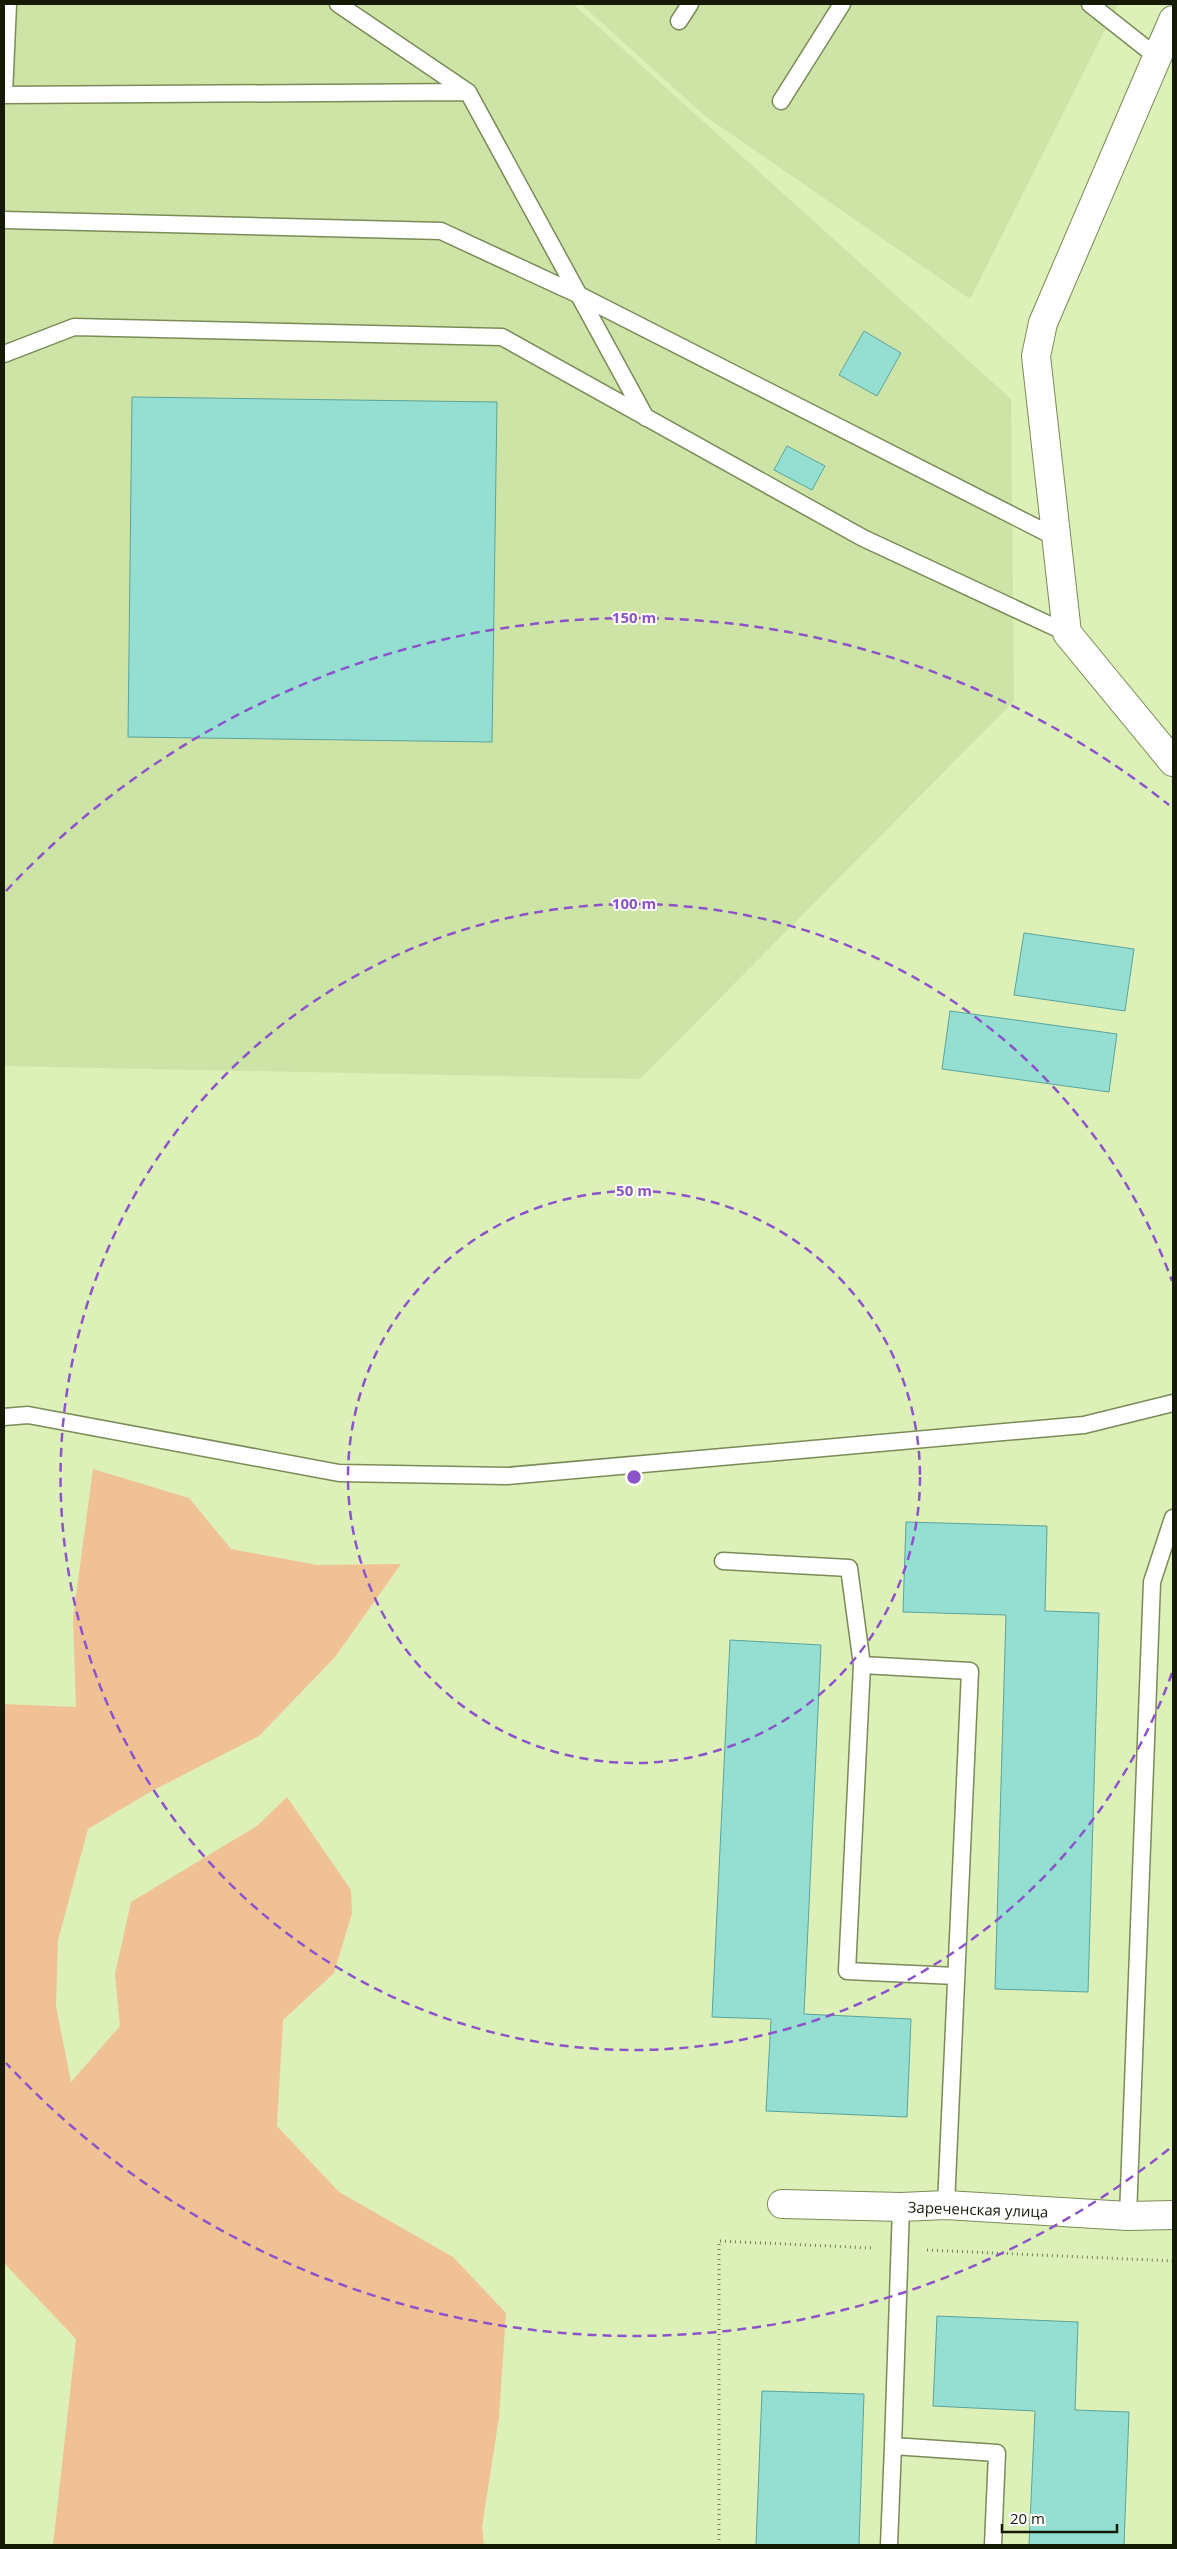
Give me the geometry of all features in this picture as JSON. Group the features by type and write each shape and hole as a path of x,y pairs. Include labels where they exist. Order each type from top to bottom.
{"street":[{"path":"1173,20 1043,323 1036,356 1068,633 1173,762"},
{"name":"Зареченская улица","path":"782,2204 901,2207 946,2205 1128,2216 1173,2215"}],"lane":[{"path":"8,4 4,95 468,92"},
{"path":"338,4 468,92 646,418"},
{"path":"679,21 690,4"},
{"path":"781,102 842,4"},
{"path":"1090,4 1157,57"},
{"path":"4,220 441,231 579,295 1056,537"},
{"path":"4,354 74,327 502,338 863,538 1068,633"},
{"path":"4,1417 28,1415 339,1473 507,1476 1084,1425 1173,1403"},
{"path":"1128,2216 1152,1582 1173,1518"},
{"path":"723,1561 849,1568 862,1665 847,1971 956,1976"},
{"path":"862,1665 970,1670 946,2205"},
{"path":"889,2545 901,2207"},
{"path":"894,2446 997,2453 993,2545"}],"path":[{"path":"719,2545 719,2241 1173,2261"}],"shaded area":[{"path":"4,4 573,4 1011,399 1014,701 640,1079 4,1066"},
{"path":"581,4 1118,4 970,299 705,116"},
{"path":"93,1469 189,1498 231,1549 317,1565 401,1564 335,1657 259,1736 150,1792 88,1829 58,1940 56,2006 71,2082 120,2026 115,1974 131,1902 257,1826 287,1797 351,1890 352,1913 334,1973 283,2020 277,2126 339,2192 453,2257 506,2313 499,2417 482,2527 484,2545 53,2545 76,2339 4,2263 4,1704 76,1707 73,1618"}],"building":[{"path":"864,331 901,353 877,396 839,375"},
{"path":"132,397 497,402 492,742 128,737"},
{"path":"787,446 825,466 812,490 774,470"},
{"path":"1024,933 1134,949 1125,1011 1014,995"},
{"path":"950,1011 1117,1034 1109,1092 942,1069"},
{"path":"906,1522 1047,1526 1045,1611 1099,1613 1088,1992 995,1989 1006,1615 903,1612"},
{"path":"730,1640 821,1645 804,2014 911,2019 907,2117 766,2111 771,2019 712,2017"},
{"path":"937,2316 1078,2322 1075,2410 1129,2412 1124,2545 1029,2545 1035,2411 933,2406"},
{"path":"762,2391 864,2394 859,2545 756,2545"}]}
